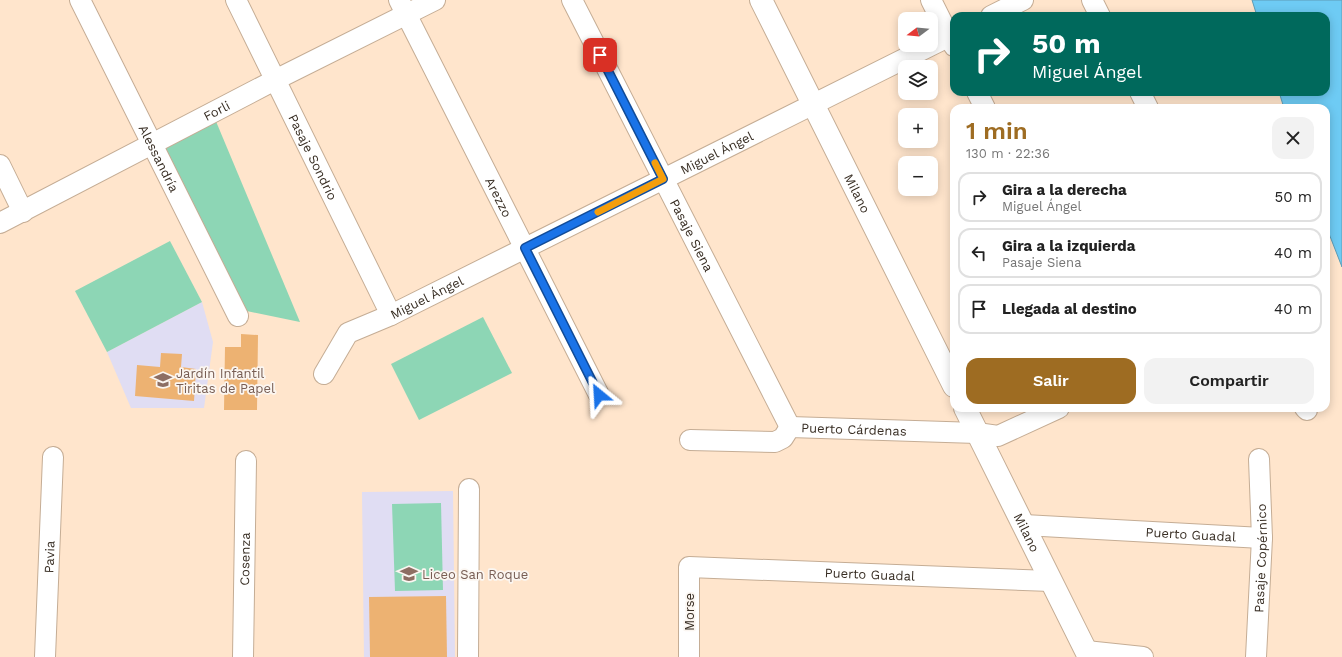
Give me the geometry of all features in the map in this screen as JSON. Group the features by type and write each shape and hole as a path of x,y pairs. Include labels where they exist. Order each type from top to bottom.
{"street":[{"name":"Alessandría","path":"80,0 151,145 238,316"},
{"name":"Pasaje Sondrio","path":"236,0 391,315"},
{"name":"Forli","path":"0,223 275,80 403,7 435,0"},
{"name":"Pasaje Siena","path":"572,0 790,427"},
{"name":"Milano","path":"761,0 950,378"},
{"path":"931,0 950,35"},
{"path":"998,12 1023,0"},
{"path":"1092,0 1098,12"},
{"name":"Arezzo","path":"403,7 599,395"},
{"name":"Miguel Ángel","path":"324,374 348,333 391,315 813,104 950,40"},
{"path":"0,166 23,212"},
{"name":"Milano","path":"967,412 1088,654"},
{"name":"Puerto Cárdenas","path":"690,440 775,442 783,438 790,427 977,433 998,436 1050,412"},
{"name":"Pavia","path":"45,657 53,457"},
{"name":"Pasaje Copérnico","path":"1256,657 1262,538 1259,459"},
{"name":"Cosenza","path":"243,657 246,462"},
{"path":"468,657 469,489"},
{"name":"Puerto Guadal","path":"1024,525 1262,538"},
{"name":"Puerto Guadal","path":"689,567 1051,581"},
{"name":"Morse","path":"689,567 689,657"},
{"path":"1088,654 1143,657"}],"shaded area":[{"name":"Jardín Infantil Tiritas de Papel","path":"202,302 213,342 204,408 131,408 107,352"},
{"name":"Liceo San Roque","path":"453,491 455,657 364,657 362,492"}],"green space":[{"path":"215,119 300,322 242,310 161,148"},
{"path":"170,241 202,302 107,352 75,291"},
{"path":"483,317 512,373 419,420 391,364"},
{"path":"441,503 443,590 395,591 392,504"}],"water":[{"path":"1252,0 1342,0 1342,267 1330,236 1330,104 1283,104 1280,96 1330,96 1330,12 1256,12"}],"building":[{"path":"241,334 258,335 257,410 224,410 225,347 241,347"},
{"path":"161,353 182,354 181,367 196,369 194,401 135,396 137,365 160,367"},
{"path":"446,596 447,657 370,657 369,597"}],"slow traffic":[{"path":"598,212 663,179 655,163"}],"place":[{"name":"Jardín Infantil Tiritas de Papel","path":"163,380"},
{"name":"Liceo San Roque","path":"409,574"}],"route":[{"path":"599,395 525,248 663,179 600,55"}]}
